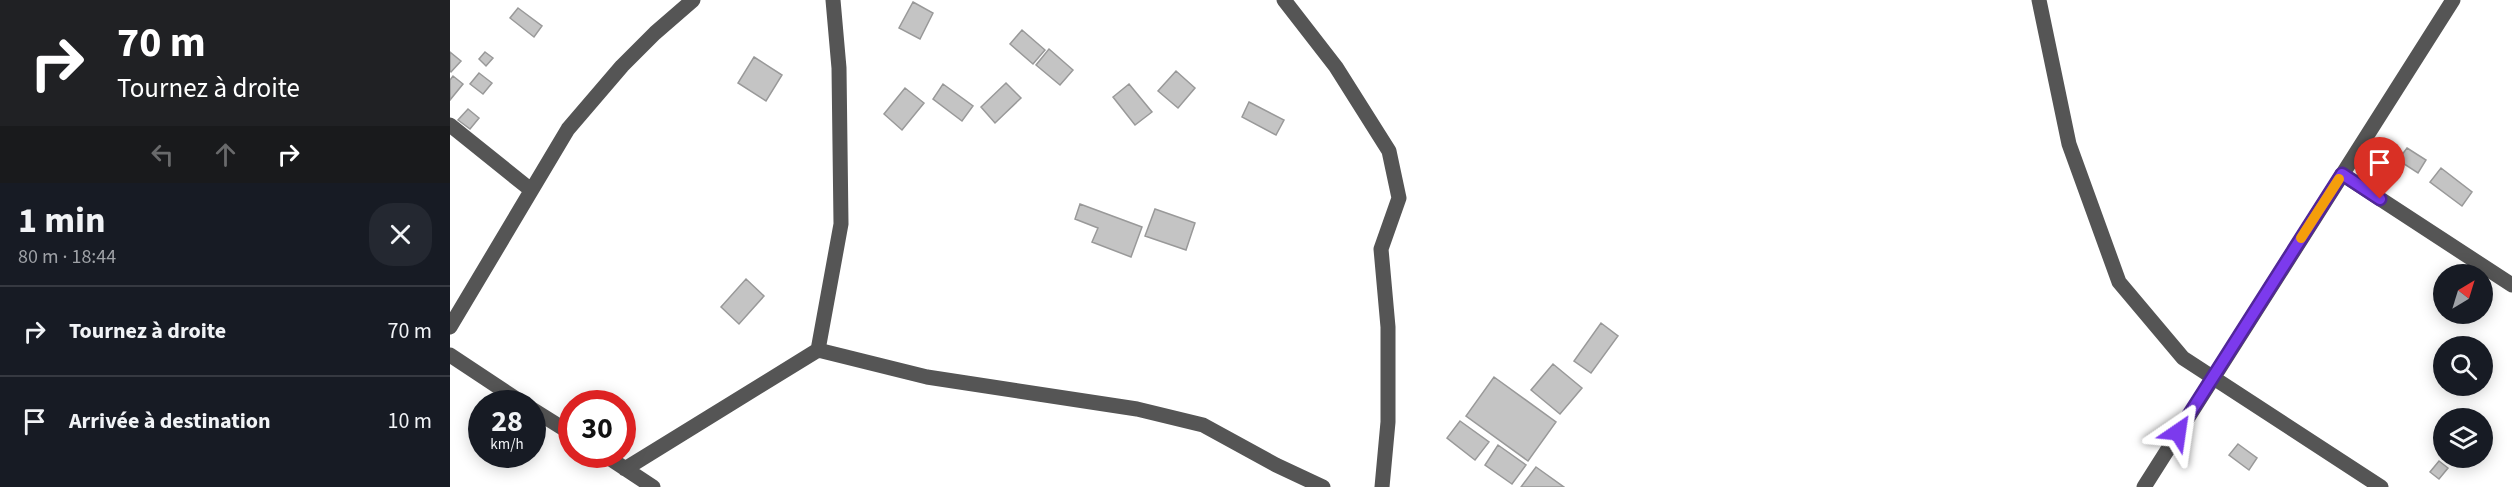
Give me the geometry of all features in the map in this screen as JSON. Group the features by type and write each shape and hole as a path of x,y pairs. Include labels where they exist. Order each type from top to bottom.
{"street":[{"path":"450,327 568,129 630,58 693,0"},
{"path":"818,350 841,224 840,89 833,0"},
{"path":"1284,0 1336,67 1389,151 1399,198 1381,249 1388,327 1388,422 1382,487"},
{"path":"2039,0 2069,144 2119,282 2183,358 2381,487"},
{"path":"2144,487 2453,0"},
{"path":"450,125 531,190"},
{"path":"2342,174 2512,285"},
{"path":"653,487 625,469 818,350 927,378 1137,409 1203,425 1323,487"},
{"path":"450,355 503,390"}],"building":[{"path":"913,2 933,13 920,39 899,28"},
{"path":"518,8 542,26 534,37 510,18"},
{"path":"1022,30 1045,50 1033,64 1010,44"},
{"path":"1049,49 1073,70 1060,85 1036,65"},
{"path":"450,52 461,61 451,72 450,71"},
{"path":"485,52 493,58 486,66 479,59"},
{"path":"754,57 782,75 766,101 738,83"},
{"path":"1176,71 1195,88 1178,108 1158,91"},
{"path":"479,73 492,83 483,94 470,84"},
{"path":"453,76 463,84 450,100 450,80"},
{"path":"1006,83 1021,98 995,123 981,107"},
{"path":"943,84 973,106 962,121 933,99"},
{"path":"1129,84 1152,112 1135,125 1113,97"},
{"path":"905,88 924,103 902,130 884,114"},
{"path":"1249,102 1284,120 1276,135 1242,117"},
{"path":"468,109 479,118 470,129 458,120"},
{"path":"2407,148 2426,160 2418,173 2398,160"},
{"path":"2441,168 2472,192 2462,206 2430,182"},
{"path":"1080,204 1142,227 1131,257 1092,242 1098,228 1075,219"},
{"path":"1155,209 1195,223 1186,250 1145,236"},
{"path":"746,279 764,296 739,324 721,307"},
{"path":"1601,323 1618,336 1591,373 1574,361"},
{"path":"1553,364 1582,388 1560,414 1531,390"},
{"path":"1494,377 1556,422 1528,461 1466,416"},
{"path":"1460,421 1489,442 1475,460 1447,438"},
{"path":"2238,444 2257,458 2249,470 2229,455"},
{"path":"1498,445 1526,465 1512,484 1485,465"},
{"path":"1536,467 1564,487 1521,487"},
{"path":"2433,468 2448,468 2439,479 2430,472"}],"slow traffic":[{"path":"2301,238 2339,179"}],"route":[{"path":"2178,432 2342,174 2380,199"}]}
